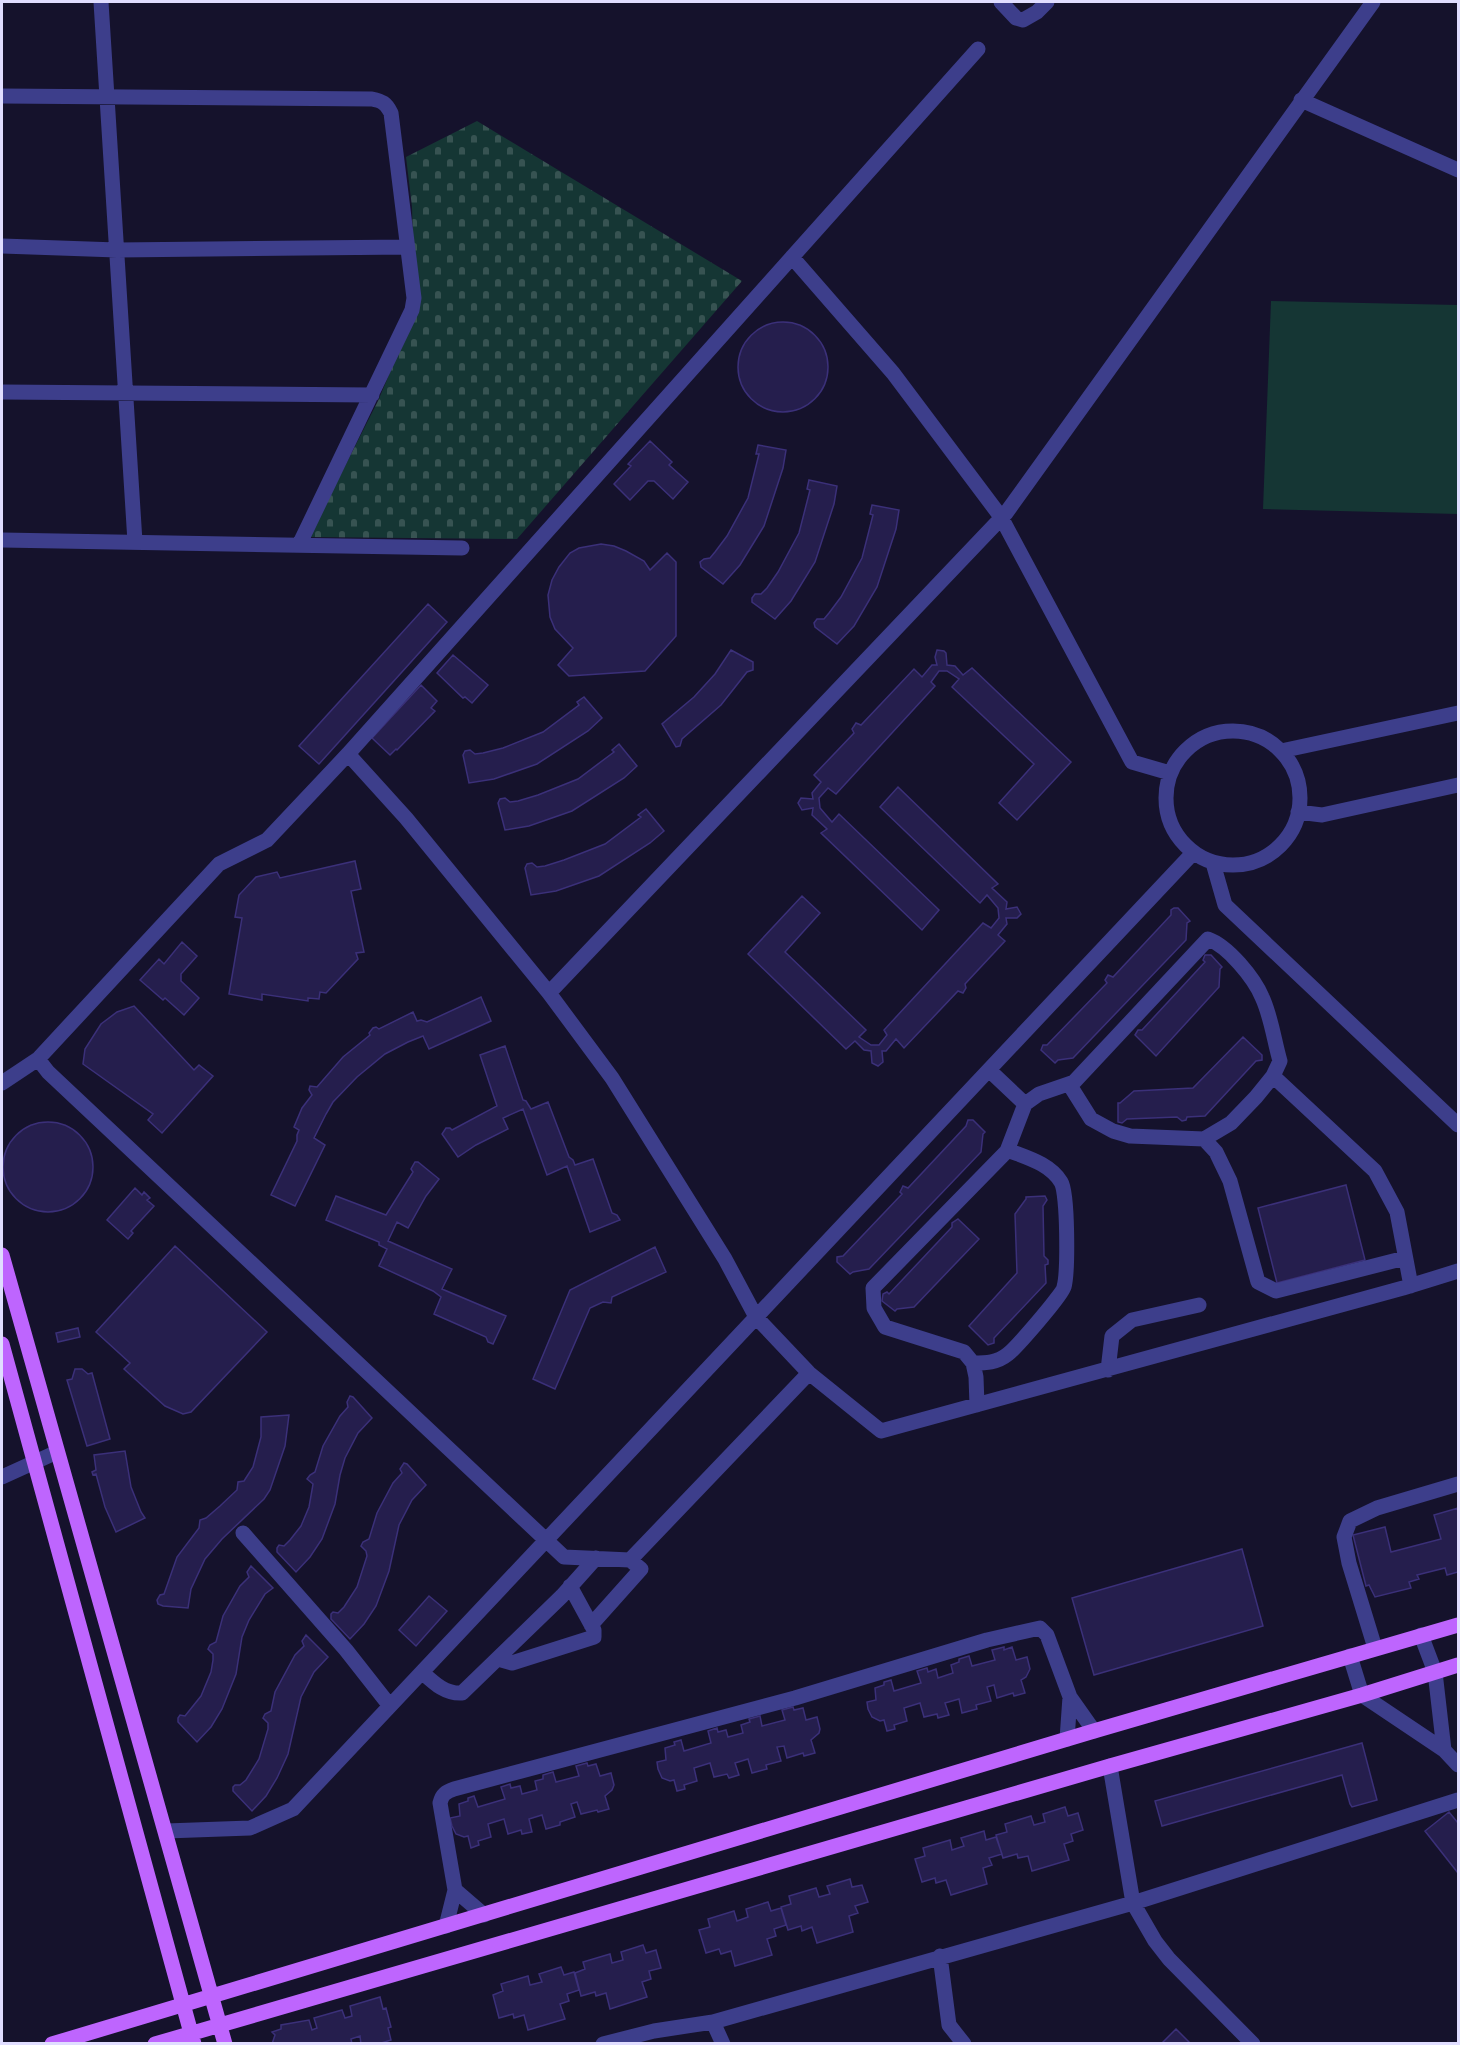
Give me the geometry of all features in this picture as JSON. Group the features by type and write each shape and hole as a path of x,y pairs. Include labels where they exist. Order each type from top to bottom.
{"main road":[{"path":"2,1255 225,2043"},
{"path":"2,1344 193,2038"},
{"path":"52,2043 1067,1739 1458,1625"},
{"path":"155,2043 193,2038 219,2025 1362,1695 1458,1665"}],"street":[{"path":"101,2 135,542"},
{"path":"1001,2 1016,18 1023,20 1037,12 1047,2"},
{"path":"549,993 1001,517 1373,2"},
{"path":"2,1083 38,1059 219,864 267,840 348,754 978,49"},
{"path":"2,96 372,99 382,101 387,105 391,113 414,298 412,310 299,545"},
{"path":"1301,100 1458,170"},
{"path":"2,246 117,250 407,247"},
{"path":"792,257 893,373 1001,517 1132,762 1170,773"},
{"path":"2,392 372,395"},
{"path":"2,540 462,548"},
{"path":"1281,751 1458,713"},
{"path":"1242,731 1263,737 1281,751 1294,769 1300,790 1298,812 1290,833 1276,850 1256,861 1235,866 1213,862 1193,853 1178,837 1168,817 1166,795 1170,773 1182,754 1199,740 1220,732 1242,731"},
{"path":"348,754 406,818 549,993 612,1078 725,1259 756,1317 809,1373 881,1431 1411,1286 1458,1271"},
{"path":"1298,812 1322,815 1458,785"},
{"path":"166,1831 250,1827 293,1809 1193,853"},
{"path":"1213,862 1225,905 1458,1125"},
{"path":"977,1405 973,1363 964,1352 885,1327 874,1308 873,1288 1007,1151 1025,1104 1039,1094 1074,1082 1208,939 1217,942 1230,955 1263,998 1280,1061 1273,1076 1231,1123 1204,1139 1130,1136 1113,1131 1090,1119 1069,1084"},
{"path":"38,1059 57,1081 564,1557 630,1560 641,1569 591,1625"},
{"path":"989,1070 1025,1104"},
{"path":"1273,1076 1375,1171 1397,1212 1411,1286"},
{"path":"1204,1139 1216,1152 1230,1181 1258,1282 1276,1291 1405,1258"},
{"path":"973,1363 993,1363 1008,1354 1064,1290 1066,1201 1062,1183 1040,1163 1007,1151"},
{"path":"1108,1370 1112,1336 1132,1320 1200,1305"},
{"path":"630,1560 809,1373"},
{"path":"2,1477 57,1452"},
{"path":"1376,1648 1349,1563 1344,1537 1350,1521 1377,1508 1458,1484"},
{"path":"243,1533 346,1650 390,1706"},
{"path":"422,1672 440,1688 454,1694 462,1693 596,1558"},
{"path":"498,1659 512,1663 594,1637 594,1630 570,1586"},
{"path":"446,1926 455,1890 440,1803 445,1793 454,1789 795,1698 987,1640 1040,1628 1047,1635 1071,1697 1094,1731"},
{"path":"1421,1635 1435,1672 1444,1750"},
{"path":"1350,1656 1362,1695 1444,1750 1458,1765"},
{"path":"1067,1739 1071,1697"},
{"path":"1110,1766 1133,1903 1155,1941 1169,1959 1253,2043"},
{"path":"603,2043 654,2031 713,2022 1133,1903 1458,1800"},
{"path":"455,1890 484,1915"},
{"path":"940,1956 949,2025 964,2043"},
{"path":"713,2022 723,2043"}],"green space":[{"path":"477,121 742,281 517,539 309,537 378,401 415,313 412,207 406,157"},
{"path":"1271,301 1458,305 1458,514 1263,509"}],"building":[{"path":"783,322 800,326 815,335 824,350 828,367 824,384 815,399 800,408 783,412 766,408 751,399 742,384 738,367 742,350 751,335 766,326"},
{"path":"650,441 672,462 669,465 688,482 673,499 654,481 648,481 630,500 614,484 631,466 628,464"},
{"path":"758,445 786,450 783,468 764,526 740,565 723,584 701,567 700,562 710,558 727,536 748,498 759,454 756,454"},
{"path":"809,480 837,486 834,504 815,562 791,601 775,619 752,602 752,598 767,588 799,533 810,490 807,489"},
{"path":"872,505 899,510 896,529 877,587 854,626 837,644 815,627 814,623 817,619 824,619 841,597 862,558 873,515 870,514"},
{"path":"601,544 626,551 644,561 650,570 667,553 676,562 676,636 645,671 569,676 558,665 573,648 555,629 550,617 548,595 552,580 570,553 579,548"},
{"path":"428,604 447,622 319,764 299,746"},
{"path":"731,650 753,662 753,670 747,672 721,705 682,739 680,746 676,747 662,724 694,697 715,674"},
{"path":"937,650 944,651 947,665 955,666 963,675 972,668 1071,762 1017,820 999,803 1034,764 952,687 959,679 947,671 939,671 931,682 935,686 836,794 828,788 819,798 820,808 832,822 839,814 939,910 922,930 821,833 827,829 812,815 813,808 802,810 798,803 801,798 813,799 812,793 821,782 814,775 854,733 852,729 856,723 861,725 914,669 922,677 932,665 937,665 935,657"},
{"path":"453,655 488,685 472,703 465,697 463,698 437,673"},
{"path":"421,685 437,701 431,708 435,711 390,755 372,738"},
{"path":"584,697 602,718 588,731 537,764 494,779 469,783 463,755 465,751 470,750 475,754 483,753 503,748 543,732 579,705 577,702"},
{"path":"619,744 637,766 624,778 572,811 529,826 505,830 498,803 500,799 505,798 510,802 518,801 578,779 614,752 612,750"},
{"path":"898,787 998,884 992,888 1007,902 1006,909 1017,907 1021,914 1017,918 1006,918 1007,924 998,935 1005,941 965,984 966,988 963,993 958,991 904,1048 896,1039 886,1051 882,1051 883,1062 878,1066 872,1063 871,1051 864,1050 855,1041 846,1049 748,954 802,896 820,913 785,952 866,1030 859,1037 871,1045 879,1045 887,1035 884,1030 983,923 991,928 999,918 998,908 987,895 980,903 880,807"},
{"path":"646,809 664,831 650,843 599,876 556,891 531,895 525,868 527,864 532,863 537,867 545,866 605,844 641,817 638,815"},
{"path":"355,861 361,889 351,891 364,952 356,953 358,959 326,993 320,992 319,999 308,998 308,1001 262,994 262,1000 229,994 242,918 235,917 239,895 256,877 277,872 280,878"},
{"path":"1178,908 1190,921 1187,923 1186,940 1073,1058 1058,1060 1055,1063 1041,1050 1043,1045 1047,1045 1107,983 1105,980 1108,975 1113,977 1171,915 1171,910"},
{"path":"182,942 197,956 181,974 181,981 199,998 184,1015 140,980 159,959 164,964"},
{"path":"1205,955 1211,955 1222,967 1219,987 1156,1056 1135,1035 1205,962 1203,960"},
{"path":"481,997 491,1021 429,1049 423,1036 408,1042 385,1054 357,1077 333,1102 314,1138 325,1145 295,1206 271,1195 297,1141 299,1130 294,1127 302,1108 312,1095 309,1090 310,1086 317,1087 343,1057 370,1035 373,1028 379,1029 413,1012 417,1021 427,1022"},
{"path":"134,1006 194,1070 199,1065 213,1076 162,1133 148,1120 153,1114 83,1064 85,1049 101,1024 117,1012"},
{"path":"1243,1037 1262,1055 1262,1060 1256,1061 1205,1116 1187,1117 1182,1121 1177,1117 1127,1119 1122,1123 1118,1122 1118,1103 1134,1091 1193,1088"},
{"path":"505,1046 523,1100 531,1109 548,1102 569,1157 575,1165 593,1159 612,1213 620,1220 590,1232 567,1166 547,1175 523,1109 503,1118 508,1129 458,1157 442,1134 446,1128 452,1130 497,1106 480,1055"},
{"path":"968,1120 973,1120 985,1132 981,1152 869,1269 850,1274 837,1262 837,1257 843,1256 902,1194 900,1192 903,1186 908,1188 966,1126"},
{"path":"48,1122 65,1126 80,1135 89,1150 93,1167 89,1184 80,1199 65,1208 48,1212 31,1208 16,1199 7,1184 3,1167 7,1150 16,1135 31,1126"},
{"path":"415,1162 439,1179 426,1196 408,1228 397,1222 388,1241 452,1269 442,1289 506,1316 493,1344 488,1342 486,1337 434,1314 441,1297 433,1291 379,1266 387,1249 379,1245 379,1242 326,1220 336,1196 386,1215 413,1172 411,1169"},
{"path":"1346,1185 1365,1260 1277,1283 1258,1208"},
{"path":"135,1188 142,1195 144,1192 150,1198 147,1200 154,1206 131,1231 133,1233 128,1239 107,1220"},
{"path":"1045,1196 1047,1200 1043,1206 1044,1256 1048,1260 1048,1264 1045,1265 1046,1283 994,1338 994,1343 988,1345 969,1326 1017,1273 1015,1214 1026,1197"},
{"path":"958,1219 979,1239 914,1307 895,1311 882,1301 883,1294 887,1292 889,1294"},
{"path":"175,1246 267,1332 191,1412 183,1414 165,1406 124,1369 130,1363 96,1332"},
{"path":"655,1247 666,1272 612,1297 611,1303 603,1302 590,1308 555,1389 533,1379 570,1290"},
{"path":"78,1328 80,1337 58,1342 56,1333"},
{"path":"75,1369 82,1369 88,1374 92,1373 110,1439 87,1446 67,1380 72,1379"},
{"path":"350,1396 372,1418 358,1433 345,1458 335,1504 322,1539 296,1572 277,1552 277,1548 279,1545 284,1546 301,1526 309,1507 313,1484 307,1479 315,1472 323,1446 340,1416 348,1407 347,1402"},
{"path":"289,1415 285,1446 270,1490 264,1499 222,1539 205,1559 191,1589 188,1608 158,1604 157,1600 160,1595 164,1594 177,1557 199,1528 200,1520 206,1518 237,1490 238,1482 244,1481 253,1467 261,1437 261,1417"},
{"path":"125,1451 131,1487 145,1518 116,1532 105,1507 96,1474 93,1475 92,1472 96,1470 94,1455"},
{"path":"404,1463 426,1485 412,1500 399,1525 389,1571 376,1606 350,1639 331,1619 331,1614 338,1613 344,1607 357,1587 367,1556 361,1546 369,1539 377,1513 393,1483 402,1473 400,1469"},
{"path":"1458,1508 1458,1572 1447,1575 1445,1568 1417,1575 1419,1579 1409,1582 1411,1588 1375,1597 1369,1585 1366,1586 1353,1535 1385,1527 1391,1552 1441,1539 1434,1515"},
{"path":"1242,1549 1263,1626 1094,1675 1072,1598"},
{"path":"251,1566 273,1588 265,1594 249,1620 242,1637 236,1674 222,1709 211,1727 197,1742 178,1722 178,1718 180,1715 185,1716 201,1696 211,1672 213,1660 213,1654 208,1649 216,1642 223,1616 240,1586 249,1577 247,1572"},
{"path":"429,1596 447,1611 416,1646 399,1630"},
{"path":"306,1635 328,1657 314,1672 301,1697 288,1754 277,1778 266,1796 252,1811 233,1791 233,1787 246,1780 259,1759 268,1729 268,1723 263,1718 271,1711 275,1692 295,1655 304,1646 302,1641"},
{"path":"1004,1647 1004,1650 1012,1647 1016,1660 1027,1657 1030,1669 1026,1677 1021,1680 1025,1693 1014,1696 1013,1693 997,1698 994,1685 987,1687 991,1701 976,1705 977,1709 962,1713 959,1699 945,1703 949,1715 938,1718 937,1714 924,1717 920,1703 904,1708 907,1721 894,1725 895,1729 887,1731 884,1720 880,1721 872,1717 868,1709 867,1702 876,1700 875,1688 884,1685 884,1682 891,1680 894,1691 921,1683 917,1671 927,1668 928,1672 936,1669 938,1678 953,1673 951,1665 959,1662 959,1659 969,1656 972,1666 995,1660 992,1650"},
{"path":"793,1707 794,1710 803,1708 806,1720 817,1717 819,1733 811,1740 815,1753 804,1756 803,1753 787,1758 784,1746 777,1747 781,1761 766,1765 767,1769 752,1773 748,1759 735,1763 739,1775 729,1778 727,1774 714,1777 710,1763 694,1768 697,1781 684,1785 685,1789 677,1791 674,1780 662,1778 657,1762 666,1760 665,1748 675,1745 674,1742 681,1740 684,1751 711,1743 708,1731 717,1728 718,1732 726,1730 728,1737 743,1733 741,1725 750,1722 749,1719 760,1716 762,1726 785,1720 782,1710"},
{"path":"1362,1743 1377,1800 1352,1807 1342,1775 1162,1826 1155,1801"},
{"path":"587,1763 588,1766 596,1764 600,1776 611,1773 614,1785 605,1796 609,1809 581,1814 577,1802 571,1804 575,1817 546,1829 542,1815 529,1819 532,1832 522,1834 521,1830 508,1834 504,1819 488,1824 491,1837 478,1841 479,1845 471,1848 468,1836 456,1834 450,1818 460,1816 459,1804 468,1801 468,1798 474,1796 478,1807 505,1799 501,1787 510,1784 511,1788 520,1786 522,1794 537,1790 535,1781 543,1779 543,1775 553,1772 556,1782 579,1776 576,1766"},
{"path":"1065,1807 1068,1816 1078,1813 1083,1830 1071,1834 1073,1841 1064,1844 1069,1860 1032,1871 1028,1856 1018,1858 1017,1854 1003,1858 996,1835 1007,1832 1005,1824 1031,1816 1034,1825 1045,1822 1043,1814"},
{"path":"1449,1812 1458,1823 1458,1873 1425,1831"},
{"path":"984,1831 986,1840 996,1837 1002,1854 989,1858 992,1865 983,1868 987,1884 951,1895 946,1880 936,1883 935,1878 922,1882 915,1859 925,1856 923,1848 950,1840 952,1850 964,1846 961,1838"},
{"path":"850,1879 852,1887 862,1885 868,1902 855,1906 858,1913 849,1916 853,1932 817,1943 812,1927 802,1931 801,1926 788,1930 781,1907 791,1904 789,1896 816,1888 819,1897 830,1894 827,1886"},
{"path":"768,1902 771,1911 781,1908 786,1925 774,1929 776,1936 767,1939 772,1955 735,1966 731,1951 721,1954 719,1949 706,1953 699,1930 710,1927 708,1919 734,1911 737,1921 748,1917 746,1909"},
{"path":"643,1945 646,1953 656,1950 661,1968 649,1971 651,1979 642,1982 647,1997 610,2009 606,1993 596,1996 595,1992 581,1996 575,1973 585,1969 583,1962 610,1954 612,1963 623,1960 621,1952"},
{"path":"561,1967 564,1975 574,1972 579,1990 567,1994 569,2001 560,2004 565,2019 528,2030 524,2015 514,2018 513,2014 499,2018 493,1995 503,1991 501,1984 528,1976 530,1985 542,1982 539,1974"},
{"path":"380,1997 383,2009 386,2008 391,2027 388,2028 391,2040 378,2044 361,2044 360,2036 351,2039 352,2044 272,2044 275,2035 272,2032 281,2029 281,2025 309,2020 312,2030 317,2028 314,2018 342,2010 345,2018 352,2016 350,2006"},
{"path":"1176,2029 1191,2044 1161,2044"}]}
